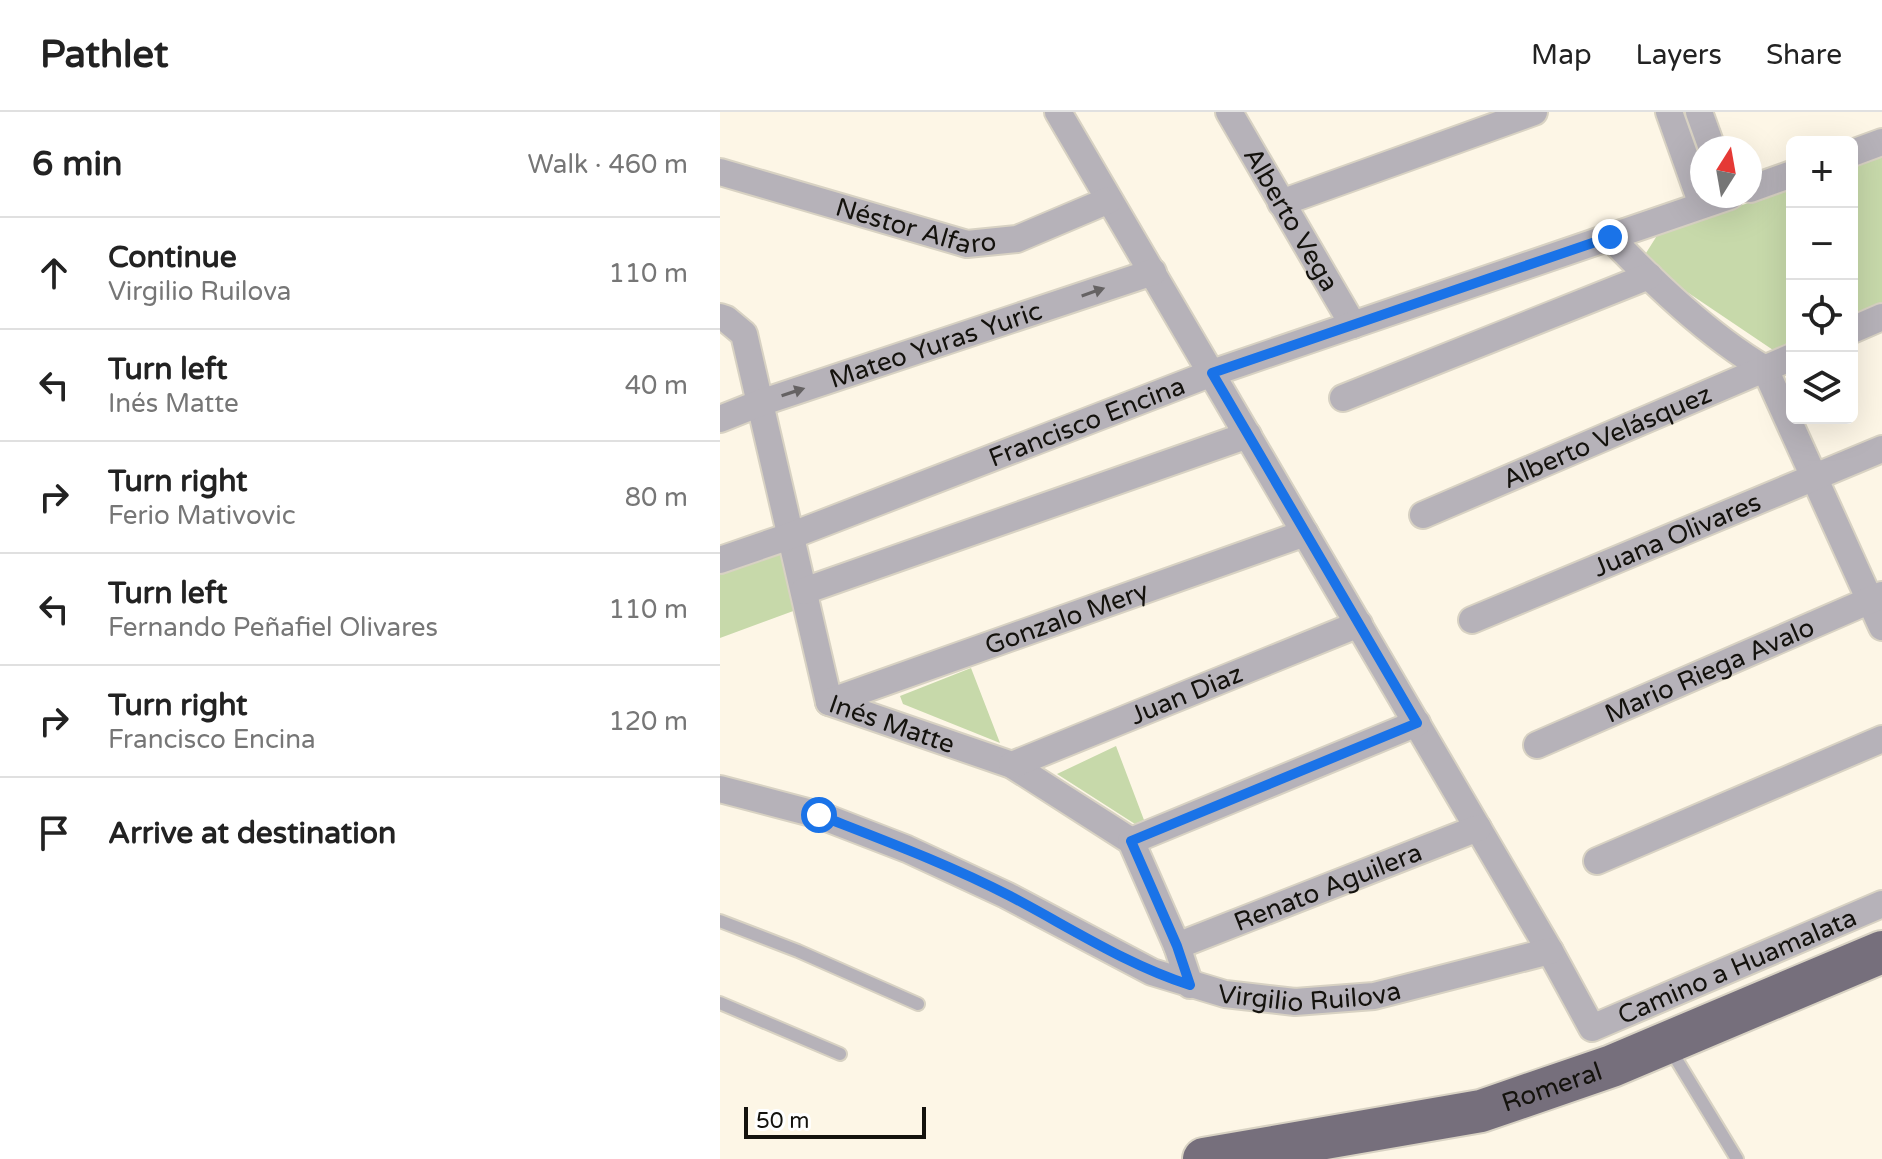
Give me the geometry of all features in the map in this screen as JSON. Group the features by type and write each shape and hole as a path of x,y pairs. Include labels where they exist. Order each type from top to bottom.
{"highway":[{"name":"Romeral","path":"1204,1159 1481,1111 1612,1066 1882,952"}],"street":[{"path":"1058,112 1550,951"},
{"name":"Alberto Vega","path":"1229,112 1353,325"},
{"path":"1281,203 1534,112"},
{"path":"1669,112 1690,171"},
{"path":"1699,112 1708,136"},
{"path":"1858,151 1882,142"},
{"name":"Néstor Alfaro","path":"720,172 967,244 1017,239 1109,200"},
{"path":"1762,185 1786,176"},
{"name":"Francisco Encina","path":"720,560 790,536 1212,373 1693,208"},
{"path":"1610,237 1649,276 1739,354 1765,369 1814,478 1876,598 1882,627"},
{"name":"Mateo Yuras Yuric","path":"720,419 1153,272"},
{"path":"1343,398 1649,276"},
{"name":"Inés Matte","path":"720,317 744,334 829,702 1012,765 1131,841"},
{"path":"1858,327 1882,317"},
{"name":"Alberto Velásquez","path":"1423,515 1786,360"},
{"path":"804,591 1248,435"},
{"name":"Juana Olivares","path":"1472,620 1882,449"},
{"name":"Gonzalo Mery","path":"829,702 1305,533"},
{"name":"Mario Riega Avalo","path":"1537,745 1876,598"},
{"name":"Juan Diaz","path":"1012,765 1359,624"},
{"path":"1190,985 1177,946 1131,841 1417,723"},
{"path":"1597,861 1882,739"},
{"name":"Virgilio Ruilova","path":"720,789 819,815 907,849 1006,895 1152,972 1190,985 1259,999 1334,1001 1413,988 1550,951"},
{"name":"Renato Aguilera","path":"1177,946 1478,828"},
{"name":"Camino a Huamalata","path":"1550,951 1592,1028 1882,904"}],"lane":[{"path":"720,921 810,956 918,1004"},
{"path":"720,1003 840,1054"},
{"path":"1667,1043 1737,1159"}],"green space":[{"path":"1882,157 1882,303 1858,314 1858,208 1858,166"},
{"path":"1786,190 1786,348 1776,352 1641,261 1658,234 1734,208 1762,208 1762,198"},
{"path":"780,548 796,610 720,638 720,569"},
{"path":"971,668 1000,743 903,704 900,696"},
{"path":"1116,746 1144,820 1135,824 1057,774"}],"route":[{"path":"819,815 907,849 1006,895 1152,972 1190,985 1177,946 1131,841 1417,723 1212,373 1610,237"}]}
